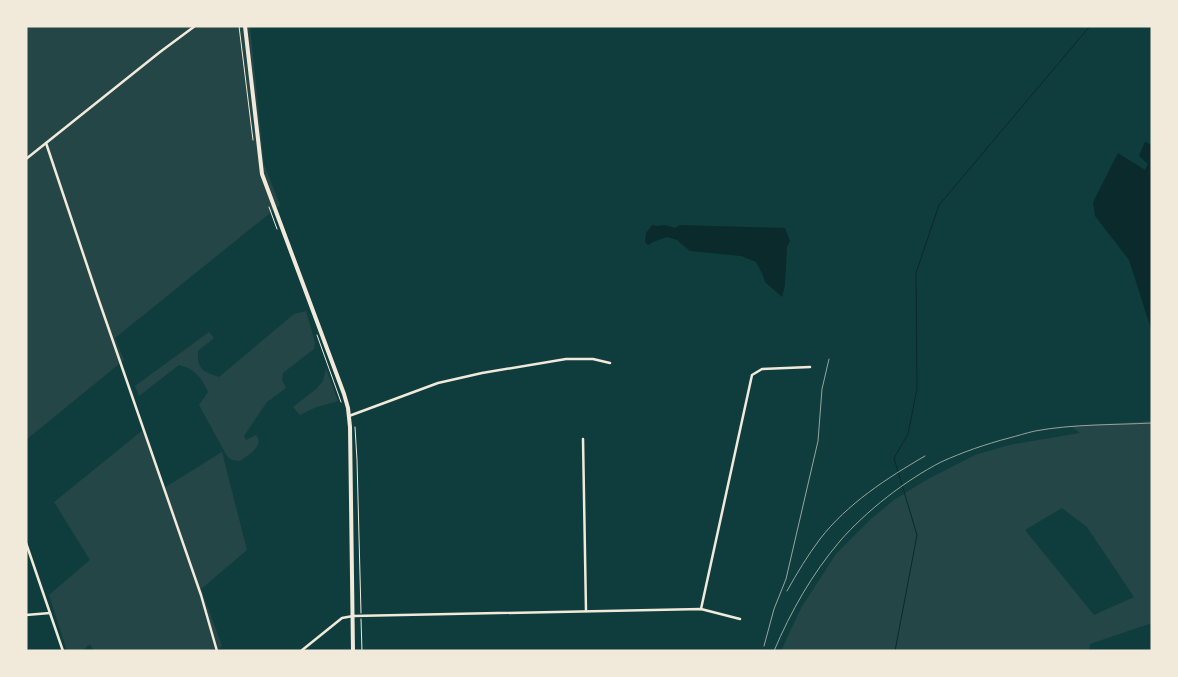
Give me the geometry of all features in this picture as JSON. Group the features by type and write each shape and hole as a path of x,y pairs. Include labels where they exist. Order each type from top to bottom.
{"main road":[{"path":"245,26 262,174 344,394 352,427 353,651"}],"street":[{"path":"26,159 195,26"},
{"path":"46,143 201,595 217,651"},
{"path":"349,416 438,383 482,373 566,359 592,359 610,363"},
{"path":"700,609 752,375 762,369 810,367"},
{"path":"583,439 586,611"},
{"path":"26,543 63,651"},
{"path":"301,651 342,618 353,616 700,609 740,619"},
{"path":"26,615 50,612"}],"path":[{"path":"239,26 254,146"},
{"path":"269,206 277,228"},
{"path":"317,334 344,409 348,408"},
{"path":"352,427 357,470 362,651"}],"shaded area":[{"path":"26,26 250,26 264,164 280,205 115,338 124,360 26,440"},
{"path":"1145,142 1152,145 1152,332 1129,260 1095,216 1093,202 1118,153 1145,170 1148,164 1139,156"},
{"path":"652,225 665,225 675,228 680,225 785,228 790,241 787,247 785,285 782,297 765,282 756,262 741,256 690,251 677,240 667,237 648,245 645,242 646,233"},
{"path":"306,311 315,342 314,349 283,373 282,380 286,388 267,402 244,436 246,440 256,435 258,443 251,453 240,461 232,460 227,456 199,405 208,392 203,382 193,371 179,365 139,396 135,386 209,332 214,338 198,351 199,362 202,369 219,377 294,314"},
{"path":"326,368 338,401 314,408 300,415 293,407 323,381"},
{"path":"1152,421 1152,623 1090,644 1089,651 781,651 801,608 836,554 871,519 894,500 926,480 975,455 1009,445 1080,433 1071,426","holes":["1062,508 1087,527 1134,597 1094,615 1025,530"]},
{"path":"143,430 164,488 222,452 247,550 201,589 222,646 216,651 94,651 90,644 82,651 67,651 49,595 90,560 54,502"}],"waterway":[{"path":"895,651 917,535 894,458 908,434 917,389 916,273 939,205 1090,26"}],"railway":[{"path":"764,646 774,609 786,579 818,441 822,389 829,359"},
{"path":"774,651 803,593 820,566 840,541 874,508 928,469 975,448 1035,431 1078,426 1152,423"},
{"path":"787,591 816,545 842,514 896,473 925,456"}]}
